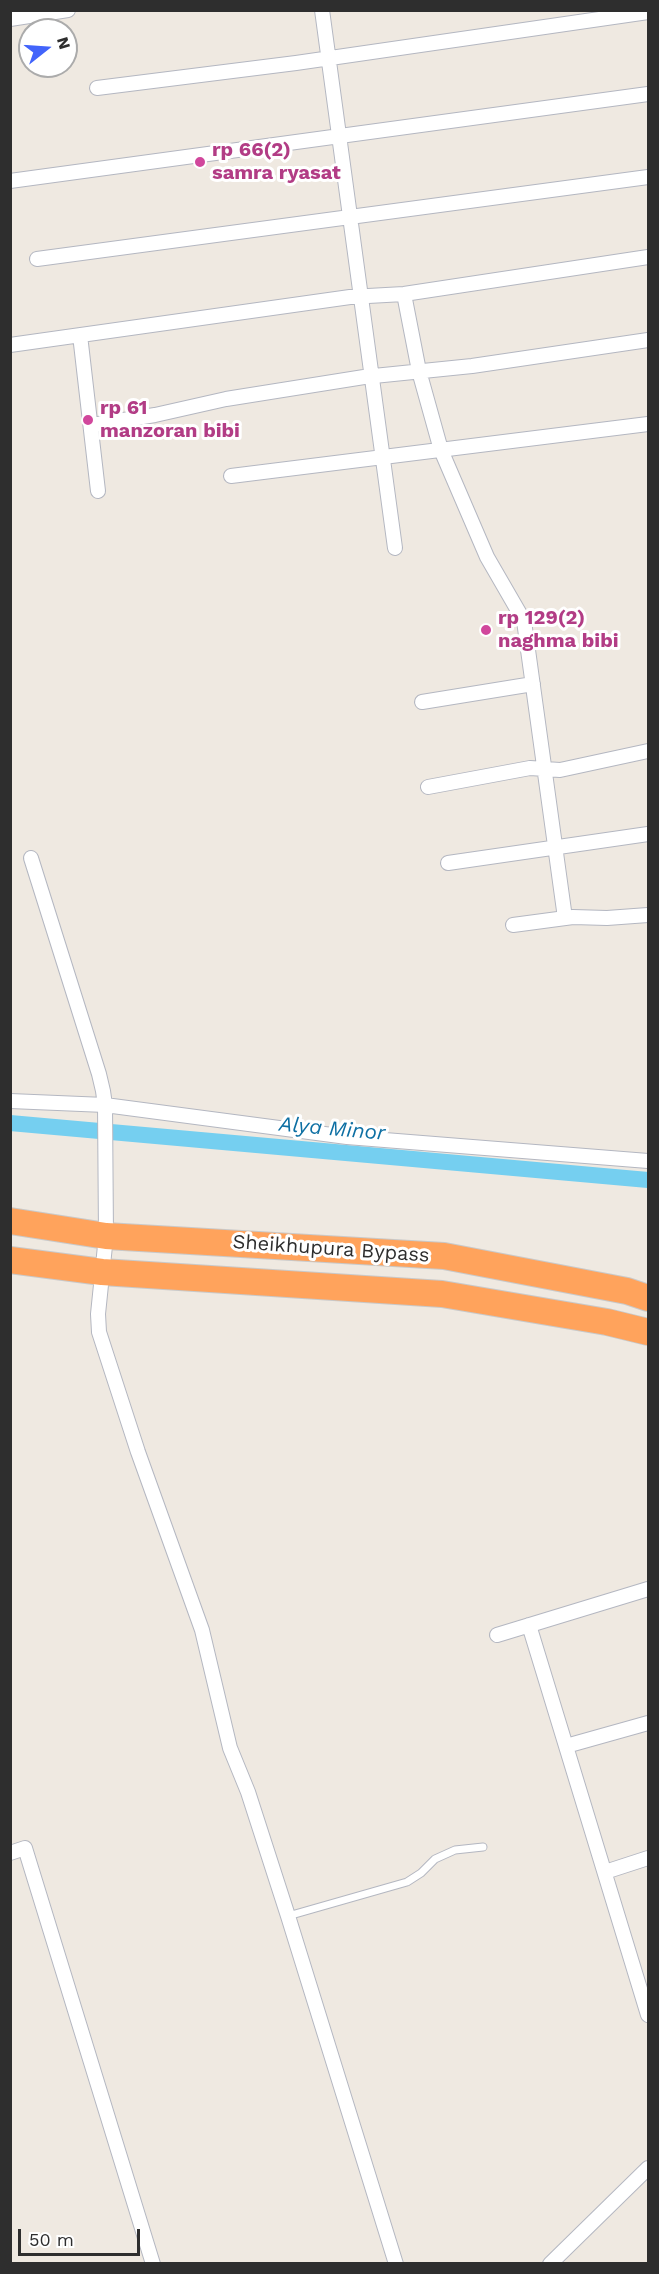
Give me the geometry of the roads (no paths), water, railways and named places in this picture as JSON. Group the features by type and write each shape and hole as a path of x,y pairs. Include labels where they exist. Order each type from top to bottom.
{"highway":[{"name":"Sheikhupura Bypass","path":"10,1221 106,1236 444,1256 648,1298"},
{"name":"Sheikhupura Bypass","path":"10,1260 102,1272 442,1294 607,1322 648,1332"}],"street":[{"path":"10,19 68,10"},
{"path":"322,10 395,548"},
{"path":"97,88 328,58 648,12"},
{"path":"10,181 648,94"},
{"path":"38,259 648,177"},
{"path":"10,345 361,297 404,294 648,257"},
{"path":"404,294 419,371 441,450 487,557 524,621 565,918"},
{"path":"80,335 98,491"},
{"path":"92,425 155,415 226,399 371,376 472,366 648,340"},
{"path":"231,476 648,424"},
{"path":"422,702 533,684"},
{"path":"428,787 530,768 570,769 648,751"},
{"path":"448,863 648,834"},
{"path":"31,858 99,1074 105,1106 106,1236 99,1332 138,1452 202,1630 230,1748 248,1792 288,1916 396,2264"},
{"path":"513,925 565,918 648,915"},
{"path":"10,1101 105,1106 347,1137 648,1161"},
{"path":"497,1635 648,1589"},
{"path":"529,1625 645,1993 648,2015"},
{"path":"566,1746 648,1723"},
{"path":"10,1853 25,1848 153,2264"},
{"path":"605,1872 648,1858"},
{"path":"550,2264 648,2168"}],"lane":[{"path":"288,1916 407,1882 421,1874 435,1859 455,1850 483,1846"}],"waterway":[{"name":"Alya Minor","path":"10,1123 648,1180"}],"place":[{"name":"rp 66(2) samra ryasat","path":"200,162"},
{"name":"rp 61 manzoran bibi","path":"88,420"},
{"name":"rp 129(2) naghma bibi","path":"486,630"}]}
